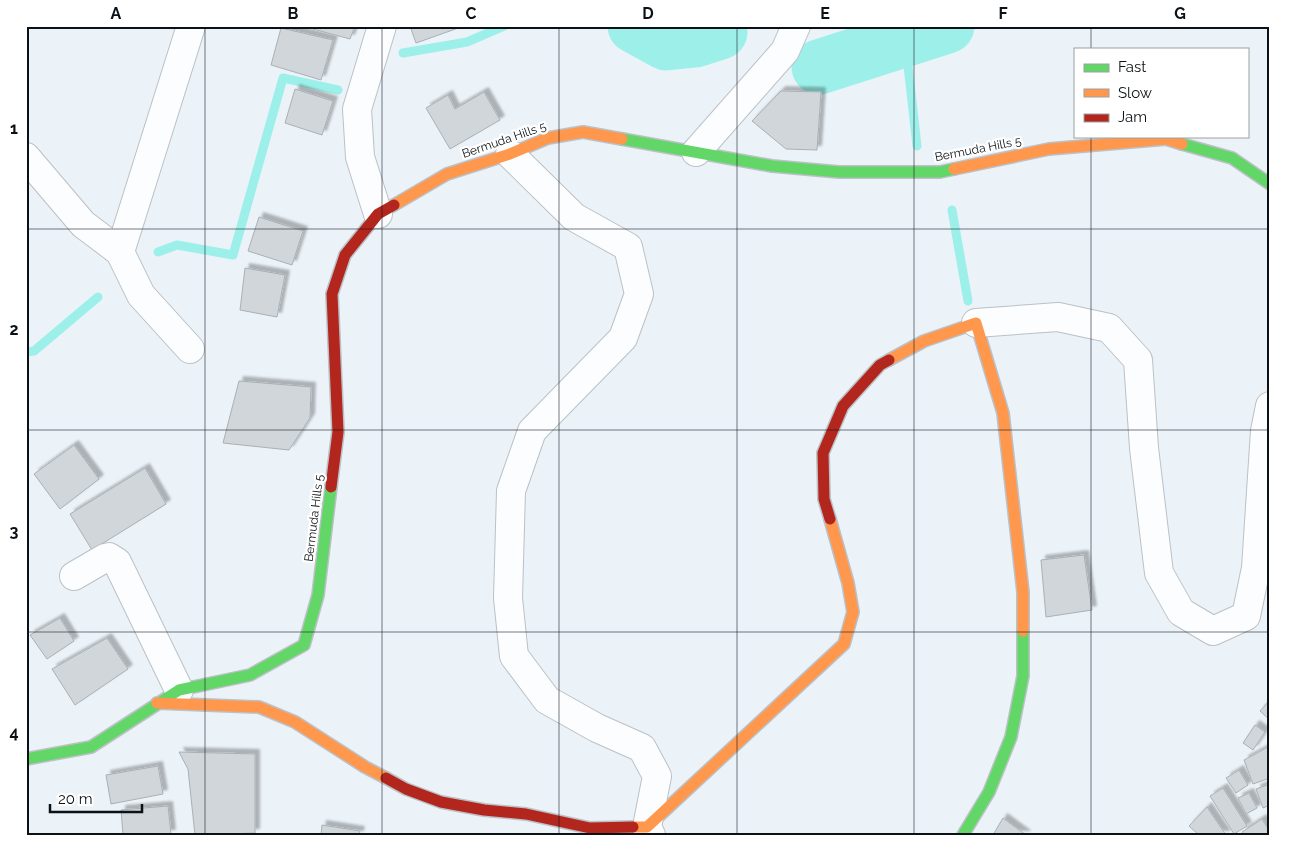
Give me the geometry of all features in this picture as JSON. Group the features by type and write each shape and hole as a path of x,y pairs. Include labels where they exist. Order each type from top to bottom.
{"street":[{"path":"120,252 191,26"},
{"path":"378,214 360,157 357,109 382,26"},
{"path":"696,152 785,51 796,26"},
{"name":"Bermuda Hills 5","path":"168,696 250,675 304,645 318,595 338,432 332,294 346,255 378,214 447,174 510,154 548,138 583,132 772,166 839,172 940,172 1049,149 1166,139 1232,158 1270,184"},
{"path":"510,154 574,217 628,247 639,294 623,338 532,431 511,491 508,598 514,656 547,700 597,728 642,748 657,776 649,831"},
{"path":"26,157 83,224 120,252 141,295 190,349"},
{"path":"26,758 91,747 168,696 259,707 295,722 365,767 406,789 441,802 484,810 526,814 590,828 649,831 844,644 853,612 848,583 824,499 823,453 843,406 880,365 924,341 976,323 1058,317 1109,328 1138,360 1144,448 1159,573 1182,612 1213,630 1246,616 1256,568 1265,431 1270,406"},
{"path":"963,835 989,792 1011,737 1023,676 1023,592 1004,413 976,323"},
{"path":"74,576 104,558 108,557 117,562 168,696"}],"building":[{"path":"302,26 355,26 350,39"},
{"path":"410,26 464,26 416,43"},
{"path":"281,28 333,40 321,80 271,65"},
{"path":"295,89 333,101 322,135 285,123"},
{"path":"781,91 821,92 817,150 786,149 752,121"},
{"path":"484,92 500,120 450,149 426,108 448,95 455,109"},
{"path":"259,217 303,231 292,265 248,251"},
{"path":"245,268 285,275 277,317 240,310"},
{"path":"239,381 311,387 310,418 289,450 223,443"},
{"path":"74,445 99,479 60,509 34,474"},
{"path":"145,468 166,504 92,550 70,514"},
{"path":"1084,555 1092,610 1046,617 1041,560"},
{"path":"60,618 74,641 47,659 30,635"},
{"path":"107,638 128,669 75,705 52,669"},
{"path":"1270,700 1270,720 1260,711"},
{"path":"1255,725 1265,732 1253,750 1243,743"},
{"path":"1270,746 1270,778 1253,784 1244,760"},
{"path":"179,752 255,754 255,833 195,835 188,769"},
{"path":"158,766 163,794 111,804 106,775"},
{"path":"1239,770 1248,785 1236,793 1226,778"},
{"path":"1270,784 1270,805 1263,808 1256,789"},
{"path":"1223,788 1247,826 1234,834 1210,796"},
{"path":"1249,793 1257,808 1246,814 1238,798"},
{"path":"168,806 171,834 123,835 121,810"},
{"path":"1207,807 1226,835 1199,835 1189,826"},
{"path":"1003,818 1026,835 993,835"},
{"path":"1262,819 1270,832 1265,835 1244,835 1242,832"},
{"path":"322,825 360,831 359,835 321,835"}],"waterway":[{"path":"403,53 467,42 504,26"},
{"path":"635,26 666,43 695,40 720,32"},
{"path":"819,67 947,26"},
{"path":"905,39 917,146"},
{"path":"158,252 177,245 233,255 283,78 338,90"},
{"path":"952,210 968,301"},
{"path":"26,352 34,351 98,297"}],"traffic: fast":[{"path":"622,139 772,166 839,172 940,172 954,169"},
{"path":"1182,144 1232,158 1270,184"},
{"path":"26,759 91,747 179,690 250,675 304,645 318,595 331,487"},
{"path":"963,835 989,792 1011,737 1023,676 1023,631"}],"traffic: slow":[{"path":"394,205 447,174 510,154 548,138 583,132 622,139"},
{"path":"954,169 1049,149 1166,139 1182,144"},
{"path":"889,360 924,341 976,323 1003,413 1023,592 1023,631"},
{"path":"633,827 647,827 844,644 853,612 848,583 830,519"},
{"path":"157,703 259,707 295,722 365,767 386,778"}],"traffic: jam":[{"path":"331,487 338,432 332,294 345,255 378,214 394,205"},
{"path":"830,519 824,499 823,453 843,406 880,365 889,360"},
{"path":"386,778 406,789 441,802 484,810 526,814 590,828 633,827"}]}
